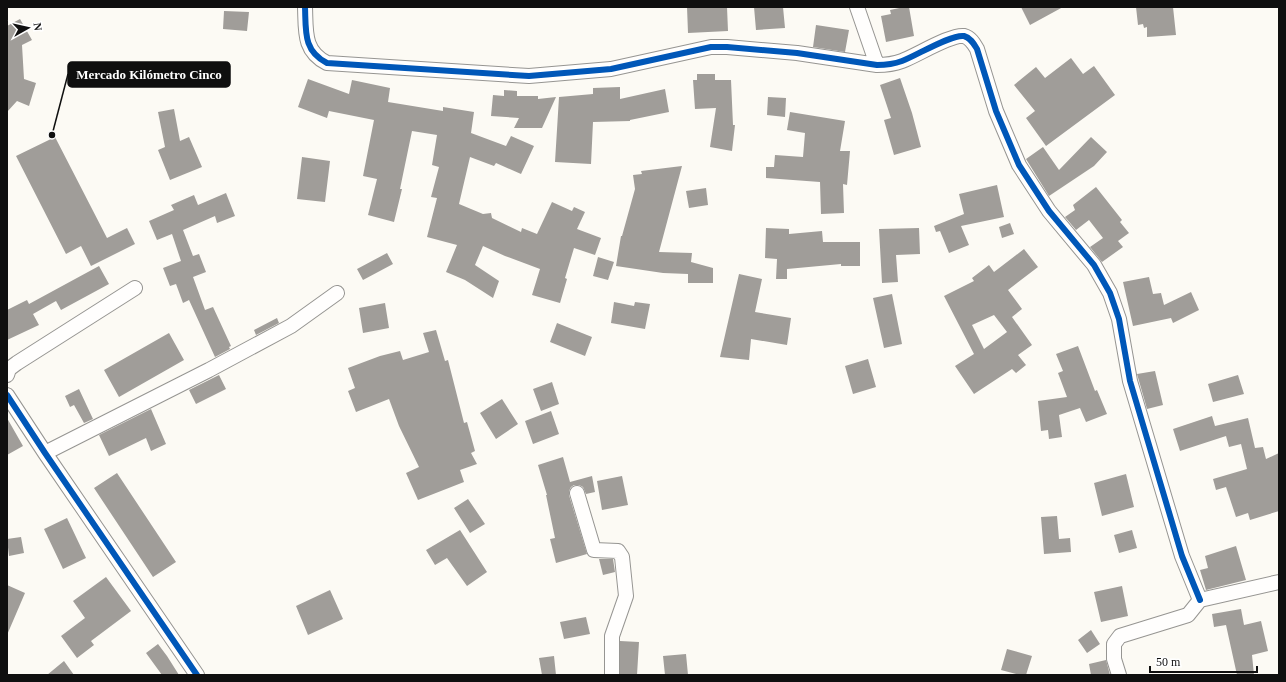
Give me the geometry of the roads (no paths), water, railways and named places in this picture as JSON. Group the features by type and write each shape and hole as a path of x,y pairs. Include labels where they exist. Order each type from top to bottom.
{"street":[{"path":"304,7 307,38 312,51 319,58 328,63 529,76 611,70 711,48 727,47 797,53 878,65 889,65 901,62 954,37 965,36 971,40 977,49 996,111 1019,165 1049,211 1094,265 1110,293 1119,318 1130,381 1182,556 1200,600"},
{"path":"857,7 878,65"},
{"path":"7,375 9,369 17,363 135,288"},
{"path":"45,453 202,374 291,326 337,293"},
{"path":"7,395 197,675"},
{"path":"577,493 594,550 618,551 622,557 626,596 612,636 612,675"},
{"path":"1119,675 1114,659 1114,644 1120,636 1188,615 1200,600 1279,582"}],"place":[{"name":"Mercado Kilómetro Cinco","path":"52,135"}]}
